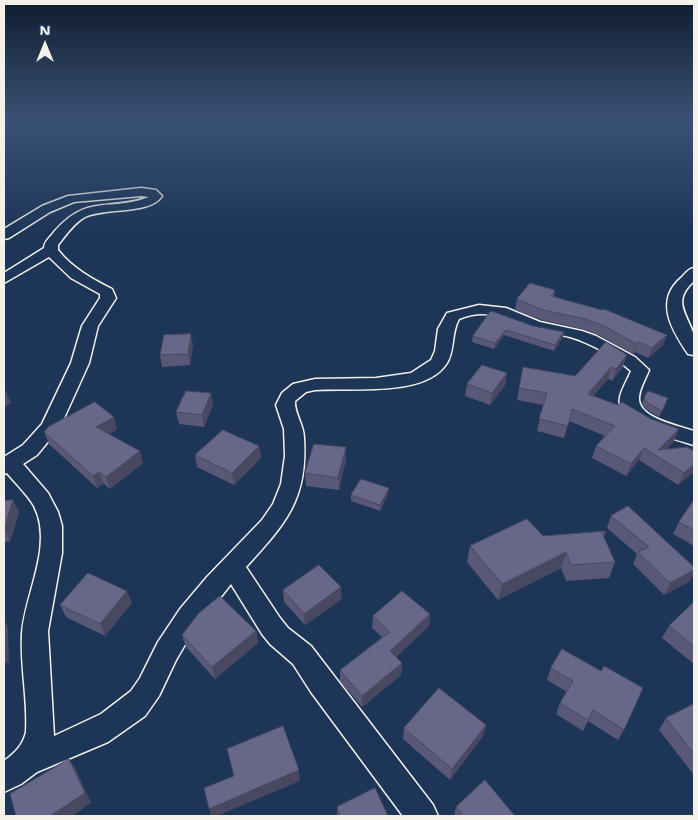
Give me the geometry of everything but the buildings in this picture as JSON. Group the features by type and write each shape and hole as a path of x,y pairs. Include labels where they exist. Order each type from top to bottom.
{"street":[{"path":"4,235 46,209 72,198 141,192 152,193 156,196 150,201 82,213 75,218 51,248 4,279"},
{"path":"4,270 51,248"},
{"path":"4,777 19,770 28,760 40,732 34,656 36,629 52,542 47,510 37,496 7,465 30,450 50,427 80,363 90,326 108,298 107,292 72,274 51,248"},
{"path":"694,272 677,290 674,300 677,318 694,350"},
{"path":"28,760 84,738 117,720 135,706 147,693 168,650 186,622 232,566 267,529 286,501 294,461 294,427 286,408 288,397 295,391 317,384 401,382 422,377 440,363 445,345 446,327 453,316 461,312 487,309 507,312 535,325 587,337 623,356 640,370 630,398 632,411 644,420 694,438"},
{"path":"232,566 271,626 279,636 302,655 422,816"}]}
